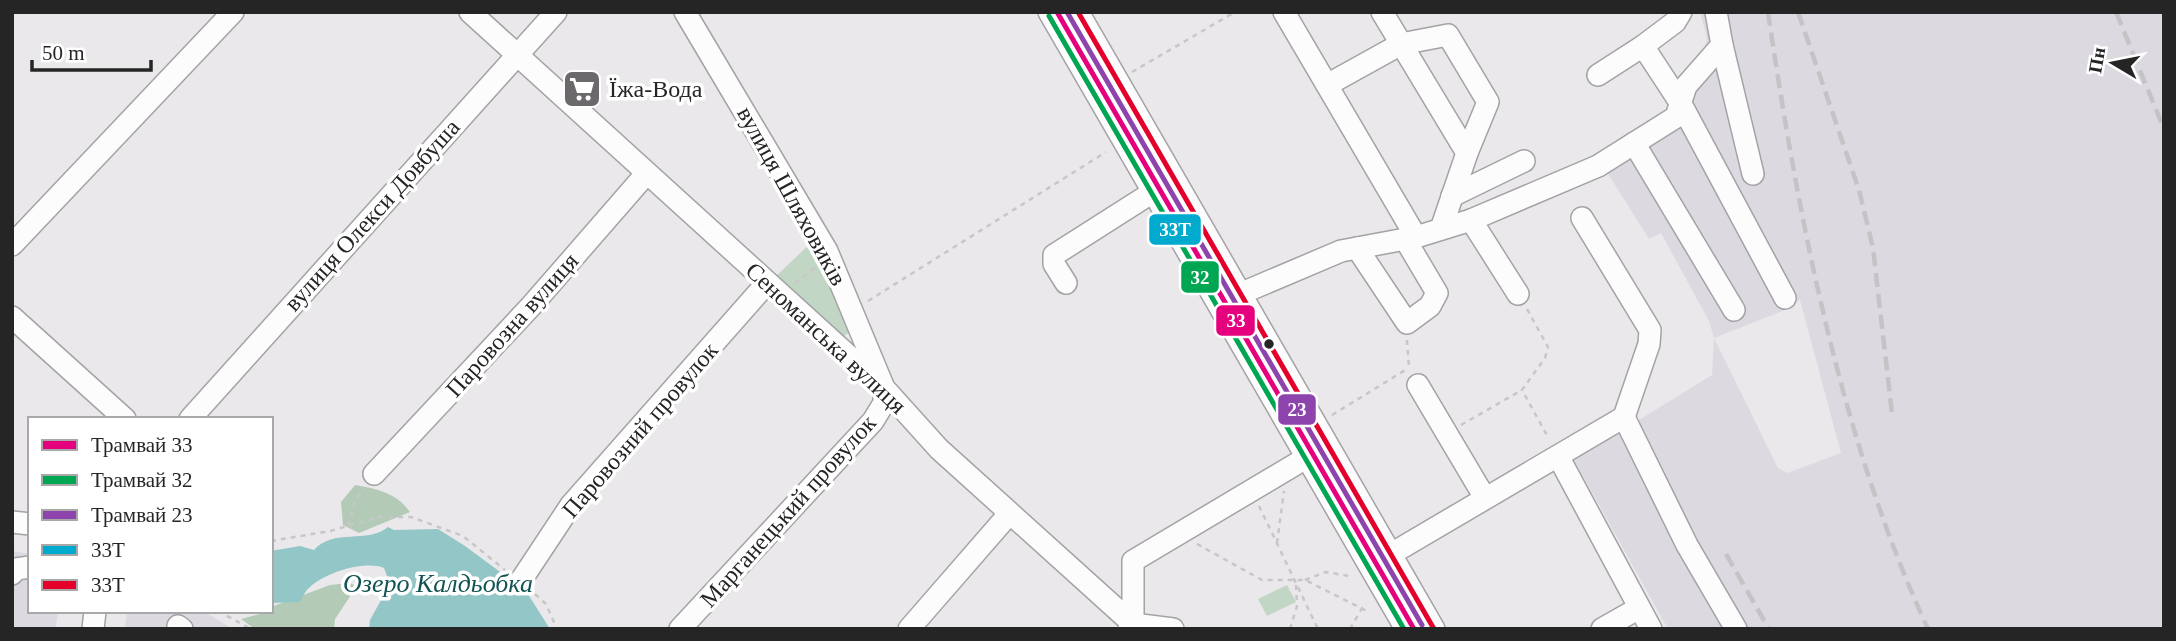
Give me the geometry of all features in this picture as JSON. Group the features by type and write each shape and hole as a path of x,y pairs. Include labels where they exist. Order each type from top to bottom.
{"street":[{"path":"12,245 233,12"},
{"name":"Сеноманська вулиця","path":"470,12 884,388 939,449 1131,627"},
{"name":"вулиця Олекси Довбуша","path":"192,417 556,12"},
{"name":"вулиця Шляховиків","path":"685,12 827,251 884,388"},
{"path":"1049,12 1153,192 1297,464 1406,629"},
{"path":"1077,12 1434,629"},
{"path":"1284,12 1411,238 1437,293 1430,306 1407,323 1357,248"},
{"path":"1382,12 1467,153"},
{"path":"1598,75 1675,22 1681,12"},
{"path":"1716,12 1753,174"},
{"path":"1327,85 1401,44 1448,35 1488,102 1441,229"},
{"path":"1242,293 1289,271 1357,248 1411,238 1471,220 1598,166 1676,117 1686,86 1722,45"},
{"path":"1643,46 1681,104 1785,298"},
{"path":"1634,143 1734,310"},
{"path":"1452,195 1524,161"},
{"name":"Паровозна вулиця","path":"374,474 532,305 646,174"},
{"path":"1066,283 1054,264 1054,255 1153,192"},
{"path":"1391,554 1624,417 1649,344 1650,330 1582,218"},
{"path":"1471,220 1518,295"},
{"name":"Паровозний провулок","path":"520,582 571,505 771,287"},
{"path":"12,317 123,417"},
{"path":"1413,376 1485,498"},
{"name":"Марганецький провулок","path":"680,629 873,421 884,403 884,388"},
{"path":"1624,417 1687,545 1736,629"},
{"path":"1558,456 1651,629"},
{"path":"1173,629 1131,627 1133,561 1297,464"},
{"path":"909,629 1009,514"},
{"path":"12,574 16,569 28,568"},
{"path":"1602,629 1639,608"}],"path":[{"path":"1129,74 1236,12"},
{"path":"853,311 1106,152"},
{"path":"771,287 794,284 815,268 827,251"},
{"path":"1447,434 1522,390 1545,358 1548,347 1518,295"},
{"path":"1326,419 1413,376 1407,323"},
{"path":"1522,390 1558,456"},
{"path":"1277,543 1297,464"},
{"path":"348,526 356,499 374,474"},
{"path":"1252,490 1318,629"},
{"path":"273,541 379,517 411,517 464,536 547,604 557,629"},
{"path":"1170,539 1199,545 1262,580 1305,580 1326,572 1349,576"},
{"path":"1305,580 1369,612"},
{"path":"1290,629 1297,606 1296,581"},
{"path":"1350,629 1365,603"},
{"path":"222,613 251,629"}],"shaded area":[{"path":"1700,12 2164,12 2164,629 1668,629 1574,460 1712,375 1714,338 1709,321 1661,233 1649,239 1605,169 1692,113 1693,92 1707,38","holes":["1800,300 1841,453 1787,473 1778,468 1714,338 1785,310"]},
{"path":"12,551 28,554 28,613 58,613 56,626 59,629 12,629"},
{"path":"127,613 206,613 233,629 125,629"}],"green space":[{"path":"813,241 853,330 838,340 773,279"},
{"path":"355,485 386,493 399,500 410,512 359,533 343,525 341,502"},
{"path":"349,583 357,586 335,619 334,629 255,629 241,619 273,613 273,606 330,585"},
{"path":"1287,585 1296,602 1267,616 1258,599"}],"water":[{"name":"Озеро Калдьобка","path":"388,527 394,530 438,529 526,591 550,629 369,629 370,620 390,584 384,568 376,566 345,569 324,577 308,589 300,602 273,603 273,551 300,546 314,550 331,540 380,532"}],"railway":[{"path":"1768,12 1809,248 1847,405 1897,557 1928,629"},
{"path":"1798,12 1859,190 1873,248 1892,414"},
{"path":"2116,12 2164,129"},
{"path":"1726,554 1769,629"}],"tram line":[{"name":"33","path":"1057,12 1414,629"},
{"name":"23","path":"1067,12 1422,625"},
{"name":"32","path":"1049,16 1404,629"}],"transit line":[{"name":"33Т","path":"1049,12 1406,629"},
{"name":"33T","path":"1078,12 1434,629"}],"place":[{"name":"Їжа-Вода","path":"582,89"}]}
